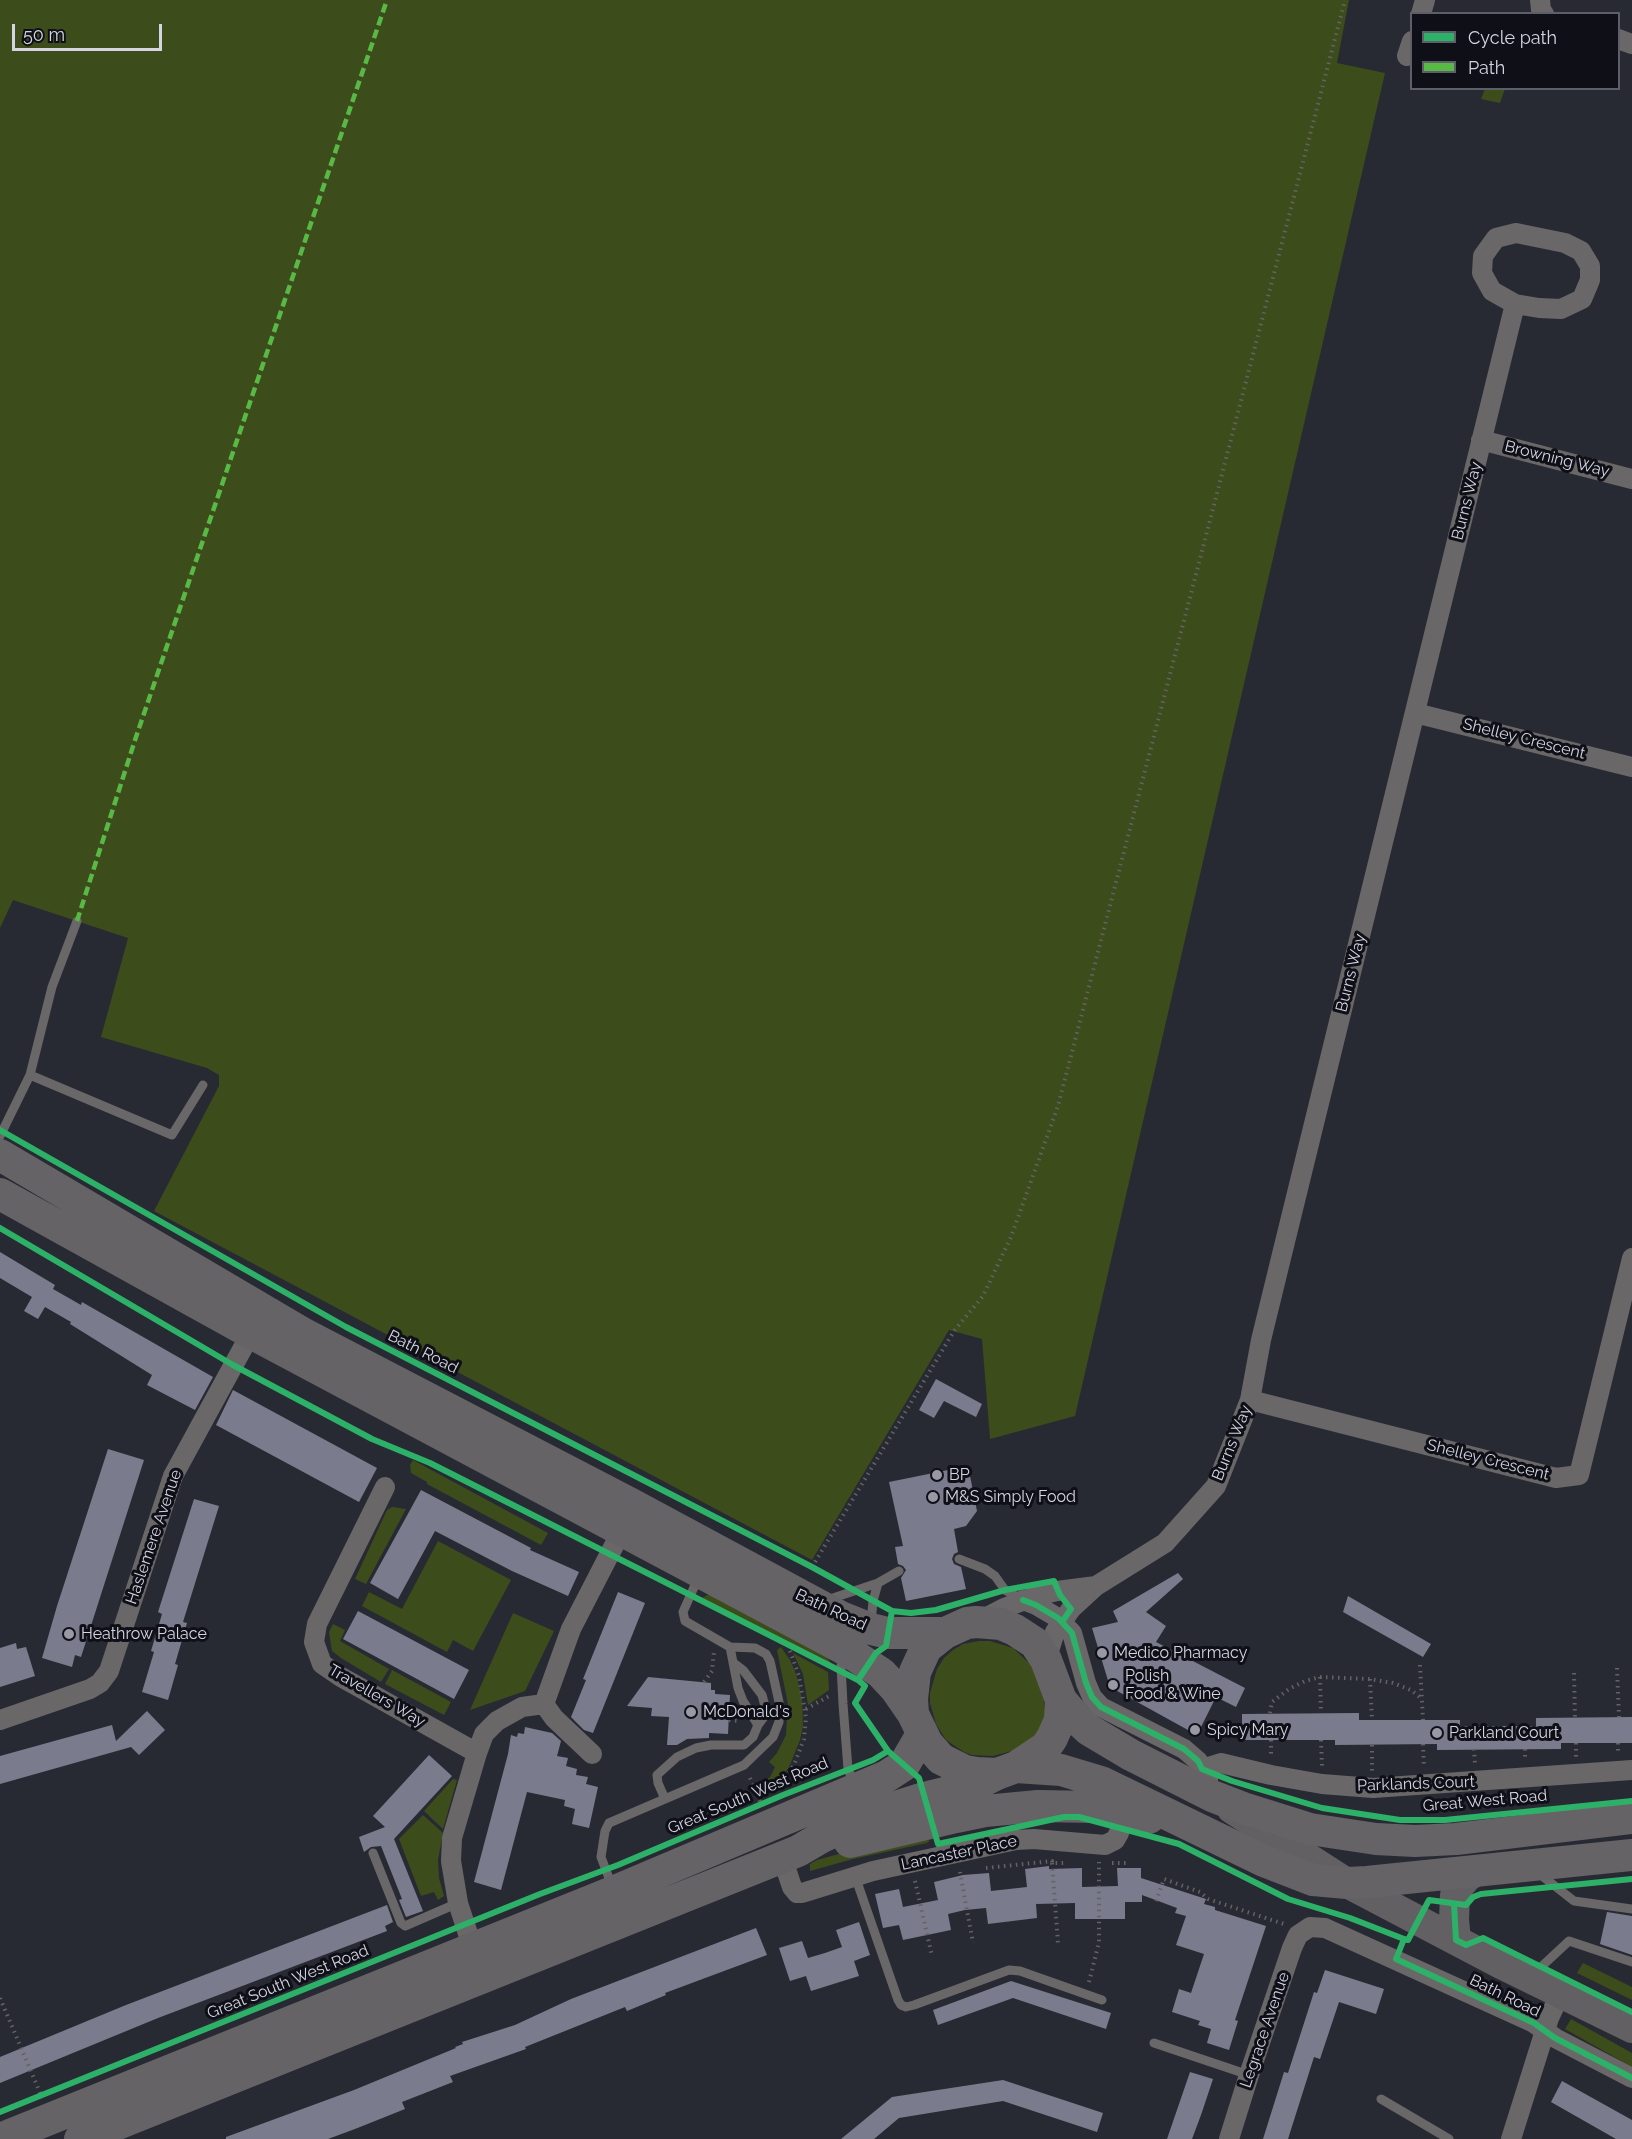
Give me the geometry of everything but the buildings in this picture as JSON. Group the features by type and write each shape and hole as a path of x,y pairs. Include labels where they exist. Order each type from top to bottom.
{"highway":[{"name":"Bath Road","path":"0,1155 304,1334 641,1509 841,1617 888,1633 945,1633"},
{"name":"Bath Road","path":"0,1194 251,1333 846,1650 881,1673 895,1688 917,1724"},
{"path":"0,2139 615,1891 897,1770 909,1757 917,1724 913,1684 918,1663 926,1648 945,1633 967,1623 1001,1624 1035,1643 1046,1660 1061,1700 1060,1720 1052,1738 1039,1753 1006,1770 973,1786 870,1815 790,1854 80,2139"},
{"name":"Bath Road","path":"1061,1700 1076,1718 1104,1740 1207,1782"},
{"path":"917,1724 933,1752 950,1764 977,1773 1006,1770"},
{"name":"Bath Road","path":"1006,1770 1051,1769 1082,1774 1127,1804 1186,1824 1264,1861 1313,1880 1347,1883"},
{"name":"Great West Road","path":"1207,1782 1243,1808 1310,1829 1376,1839 1415,1841 1456,1839 1632,1818"},
{"path":"790,1854 985,1811 1060,1805 1095,1807 1127,1804"},
{"path":"1347,1883 1632,1855"}],"main road":[{"name":"Bath Road","path":"1207,1782 1258,1827 1347,1883 1499,1963 1632,2028"},
{"path":"1456,1940 1455,1895 1467,1876 1477,1870"}],"street":[{"path":"1516,233 1564,243 1581,251 1590,266 1590,280 1582,299 1561,309 1515,304 1492,291 1482,273 1483,256 1496,238 1516,233"},
{"name":"Burns Way","path":"1046,1660 1053,1638 1067,1628 1071,1609 1096,1586 1164,1543 1216,1486 1250,1400 1261,1340 1515,304"},
{"name":"Browning Way","path":"1481,440 1632,479"},
{"name":"Shelley Crescent","path":"1415,713 1632,767"},
{"name":"Shelley Crescent","path":"1250,1400 1556,1478 1579,1475 1632,1258"},
{"name":"Haslemere Avenue","path":"0,1720 90,1689 100,1683 109,1671 173,1476 251,1333"},
{"name":"Travellers Way","path":"385,1487 317,1624 314,1642 316,1649 322,1664 330,1671 477,1753"},
{"path":"544,1704 571,1629 622,1530"},
{"name":"Burns Way","path":"976,1622 1023,1600 1057,1590 1096,1586"},
{"path":"1023,1600 1036,1605 1067,1628 1092,1697 1101,1707 1184,1749 1198,1761 1207,1782"},
{"path":"473,1949 458,1903 451,1861 452,1838 484,1734 496,1721 522,1707 544,1704"},
{"path":"544,1704 554,1718 592,1754"},
{"name":"Parklands Court","path":"1207,1782 1221,1763 1322,1784 1372,1788 1632,1770"},
{"name":"Lancaster Place","path":"790,1854 790,1882 797,1893 802,1893 855,1876 936,1856 1016,1840 1034,1839 1105,1845 1116,1840 1127,1804"},
{"name":"Bath Road","path":"1300,1926 1325,1929 1347,1937 1534,2023 1632,2078"},
{"name":"Legrace Avenue","path":"1229,2139 1296,1940 1302,1931 1300,1926"},
{"path":"1511,2139 1545,2031 1548,1986"}],"lane":[{"path":"0,1136 30,1075 52,987 77,921"},
{"path":"30,1075 172,1135 203,1085"},
{"path":"959,1559 985,1569 995,1576 1005,1590 1023,1600"},
{"path":"615,1891 606,1874 601,1857 607,1826 613,1821 744,1765 768,1744 777,1730 779,1702 769,1657 755,1648 730,1647 687,1622 684,1617 683,1612 701,1571"},
{"path":"816,1604 878,1583 899,1571"},
{"path":"871,1629 873,1601 878,1583"},
{"path":"730,1647 738,1688 758,1725"},
{"path":"846,1650 841,1666 842,1695 848,1769 856,1788"},
{"path":"665,1799 656,1779 657,1775 677,1757 696,1748 711,1745 744,1745 753,1737 764,1717 766,1710 762,1695 743,1670 735,1664"},
{"path":"373,1853 401,1923 405,1926 458,1903"},
{"path":"1527,1866 1574,1901 1632,1909"},
{"path":"855,1876 901,2005 914,2006 1009,1970 1020,1971 1102,2000"},
{"path":"1548,1986 1541,1967 1569,1941 1632,1962"},
{"path":"1154,2043 1249,2075"},
{"path":"1381,2099 1449,2139"}],"path":[{"path":"812,1567 954,1331 983,1296 1011,1237 1058,1106 1345,0"},
{"path":"778,1641 797,1650"},
{"path":"783,1795 781,1784 794,1765 804,1739 806,1709 799,1676 788,1646"},
{"path":"1420,1665 1423,1720"},
{"path":"1617,1668 1619,1717"},
{"path":"1574,1673 1575,1718"},
{"path":"1270,1713 1272,1702 1289,1689 1320,1677 1370,1679 1393,1683 1412,1690 1422,1699"},
{"path":"1320,1677 1321,1713"},
{"path":"1370,1679 1372,1720"},
{"path":"806,1709 829,1696 842,1695"},
{"path":"975,1870 1052,1861 1052,1863 1068,1863"},
{"path":"1052,1863 1058,1943"},
{"path":"1089,1863 1130,1863"},
{"path":"949,1874 968,1871"},
{"path":"960,1872 973,1943"},
{"path":"904,1885 926,1880"},
{"path":"1156,1901 1164,1880 1200,1892 1208,1899 1278,1923 1300,1926"},
{"path":"1085,1994 1099,1942 1099,1884"},
{"path":"920,1902 932,1956"},
{"path":"0,1998 40,2095"},
{"path":"30,2099 51,2091"}],"green space":[{"path":"0,0 1349,0 1337,63 1385,73 1075,1416 990,1439 982,1339 949,1330 812,1560 154,1211 219,1086 219,1075 207,1068 101,1037 128,938 13,900 0,928"},
{"path":"1485,90 1505,90 1500,103 1481,99"},
{"path":"413,1460 548,1533 541,1545 427,1484 411,1473 410,1465"},
{"path":"392,1507 406,1509 366,1584 355,1579 387,1510"},
{"path":"438,1541 511,1580 473,1651 453,1640 447,1652 362,1606 369,1592 402,1609"},
{"path":"711,1593 826,1655 832,1665 702,1598"},
{"path":"513,1613 554,1631 525,1691 470,1710"},
{"path":"333,1624 345,1630 340,1641 389,1669 381,1682 332,1651 329,1632"},
{"path":"990,1641 1013,1648 1030,1664 1036,1674 1044,1699 1046,1721 1027,1747 993,1756 972,1755 946,1740 936,1724 930,1703 930,1693 937,1669 953,1650 963,1644"},
{"path":"781,1647 796,1674 802,1699 803,1726 789,1767 775,1787 762,1798 758,1788 770,1777 775,1767 769,1762 777,1753 786,1735 788,1704 777,1650"},
{"path":"793,1653 828,1672 829,1690 808,1705 803,1674"},
{"path":"392,1670 451,1702 444,1715 385,1684"},
{"path":"453,1779 457,1780 443,1829 424,1811"},
{"path":"423,1815 443,1833 438,1860 439,1878 444,1896 438,1900 434,1892 421,1896 399,1839"},
{"path":"927,1830 929,1841 927,1843 810,1871 810,1864 817,1860"},
{"path":"1583,1963 1632,1987 1632,2000 1577,1973"},
{"path":"1571,2019 1632,2053 1632,2067 1565,2029"}],"marked path":[{"path":"77,921 136,737 387,0"}],"cycle path":[{"path":"0,1130 346,1327 812,1567 892,1611 911,1613 936,1610 1005,1590 1054,1581 1060,1595 1071,1609 1062,1622"},
{"path":"0,1228 233,1365 372,1439 430,1463 858,1680 865,1686 855,1703 888,1751 919,1778 938,1844 1064,1817 1079,1817 1179,1844 1288,1899 1350,1918 1404,1939"},
{"path":"1023,1600 1058,1618 1072,1633 1086,1683 1092,1697 1101,1707 1184,1749 1198,1761 1202,1769 1232,1781 1322,1808 1400,1820 1445,1820 1632,1801"},
{"path":"858,1680 876,1653 886,1646 892,1611"},
{"name":"Great South West Road","path":"0,2112 540,1894 618,1865 783,1795 873,1760 888,1751"},
{"path":"1632,1879 1481,1894 1473,1897 1466,1905 1429,1900 1408,1940 1404,1939 1396,1959 1534,2023 1555,2038 1632,2078"},
{"path":"1454,1904 1456,1940 1466,1945 1483,1938 1632,2012"}],"place":[{"name":"BP","path":"937,1475"},
{"name":"M&S Simply Food","path":"933,1497"},
{"name":"Heathrow Palace","path":"69,1634"},
{"name":"Medico Pharmacy","path":"1102,1653"},
{"name":"Polish Food & Wine","path":"1113,1685"},
{"name":"McDonald's","path":"691,1712"},
{"name":"Spicy Mary","path":"1195,1730"},
{"name":"Parkland Court","path":"1437,1733"}]}
